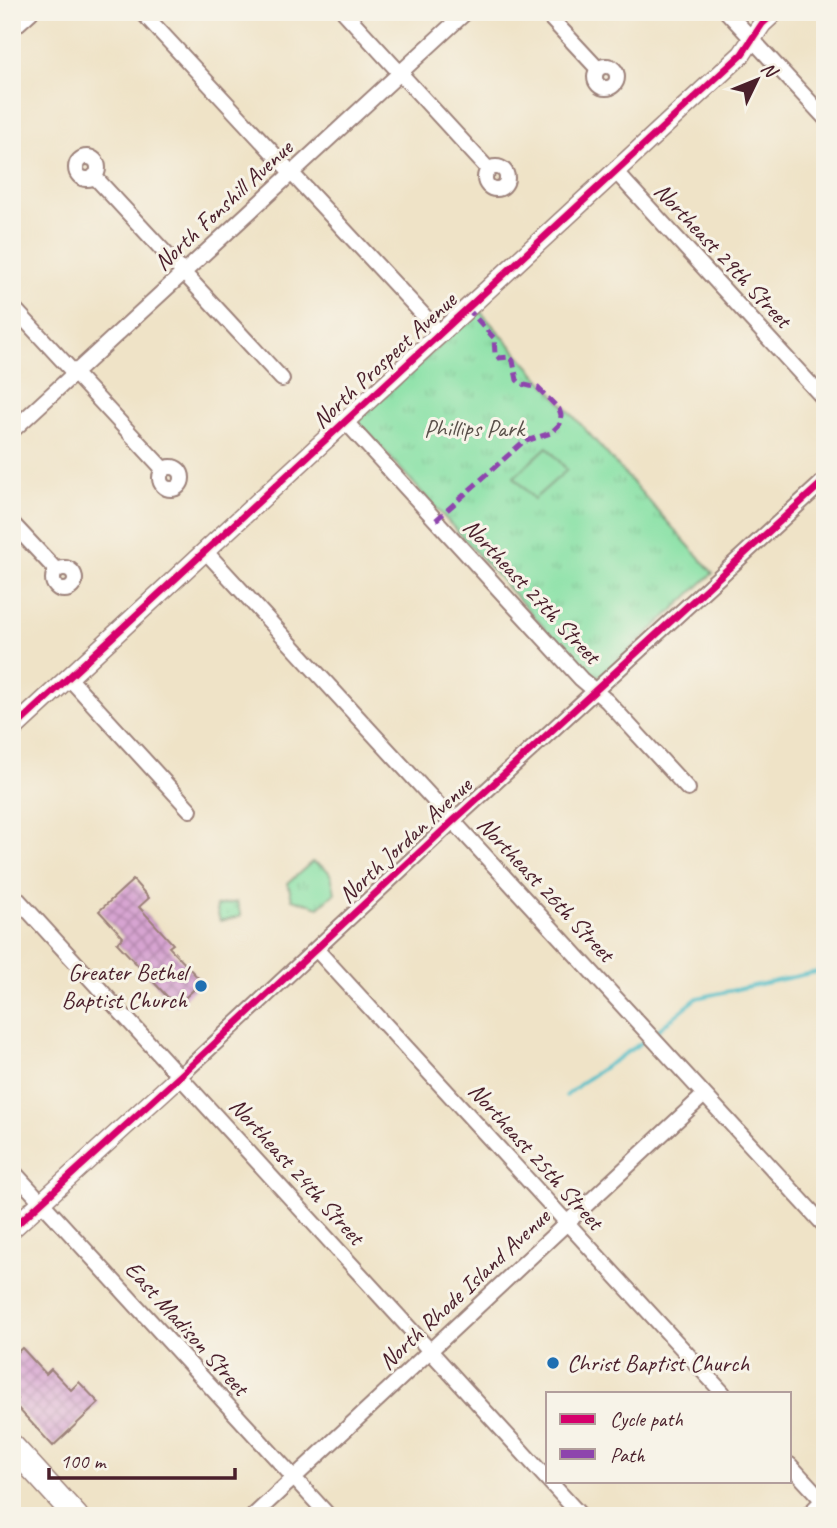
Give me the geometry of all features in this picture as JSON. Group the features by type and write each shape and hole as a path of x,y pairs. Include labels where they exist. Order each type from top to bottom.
{"main road":[{"path":"17,1459 76,1516"}],"street":[{"path":"12,29 31,12"},
{"path":"142,12 441,334"},
{"path":"344,12 488,170"},
{"name":"North Fonshill Avenue","path":"12,431 466,12"},
{"path":"545,12 598,69"},
{"path":"727,12 825,118"},
{"name":"North Prospect Avenue","path":"12,730 742,54 762,24 775,12"},
{"name":"Northeast 29th Street","path":"616,172 825,400"},
{"path":"94,177 282,379"},
{"path":"12,306 163,470"},
{"name":"Northeast 27th Street","path":"346,422 581,679 607,701 688,789"},
{"name":"North Jordan Avenue","path":"12,1229 825,480"},
{"path":"12,523 56,570"},
{"name":"Northeast 26th Street","path":"206,552 825,1226"},
{"path":"69,678 190,810"},
{"name":"Northeast 24th Street","path":"12,893 546,1477"},
{"name":"Northeast 25th Street","path":"316,949 722,1392"},
{"name":"North Rhode Island Avenue","path":"253,1516 705,1095"},
{"name":"East Madison Street","path":"12,1170 329,1516"},
{"path":"792,1467 824,1500 807,1516"},
{"name":"Northeast 24th Street","path":"551,1482 582,1516"}],"green space":[{"name":"Phillips Park","path":"479,310 713,573 604,674 595,677 587,675 359,423 360,418"},
{"path":"547,447 567,470 534,499 514,477"},
{"path":"312,862 329,873 335,893 319,907 292,899 288,883"},
{"path":"237,902 241,916 220,921 216,906"}],"building":[{"path":"133,880 149,898 139,907 173,944 169,947 202,982 176,1006 117,943 123,937 99,911"},
{"path":"22,1348 46,1374 51,1369 71,1390 79,1382 99,1403 53,1446 14,1404 18,1399 12,1393 12,1357"}],"waterway":[{"path":"653,1034 697,998 825,970"},
{"path":"566,1096 647,1039"}],"marked path":[{"path":"436,520 523,442 551,433 560,424 559,409 538,388 521,384 517,380 513,361 510,357 499,358 495,354 494,338 468,309"}],"cycle path":[{"path":"12,730 742,54 762,24 775,12"},
{"path":"12,1229 825,480"}],"place":[{"name":"Greater Bethel Baptist Church","path":"201,986"},
{"name":"Christ Baptist Church","path":"553,1363"}]}
